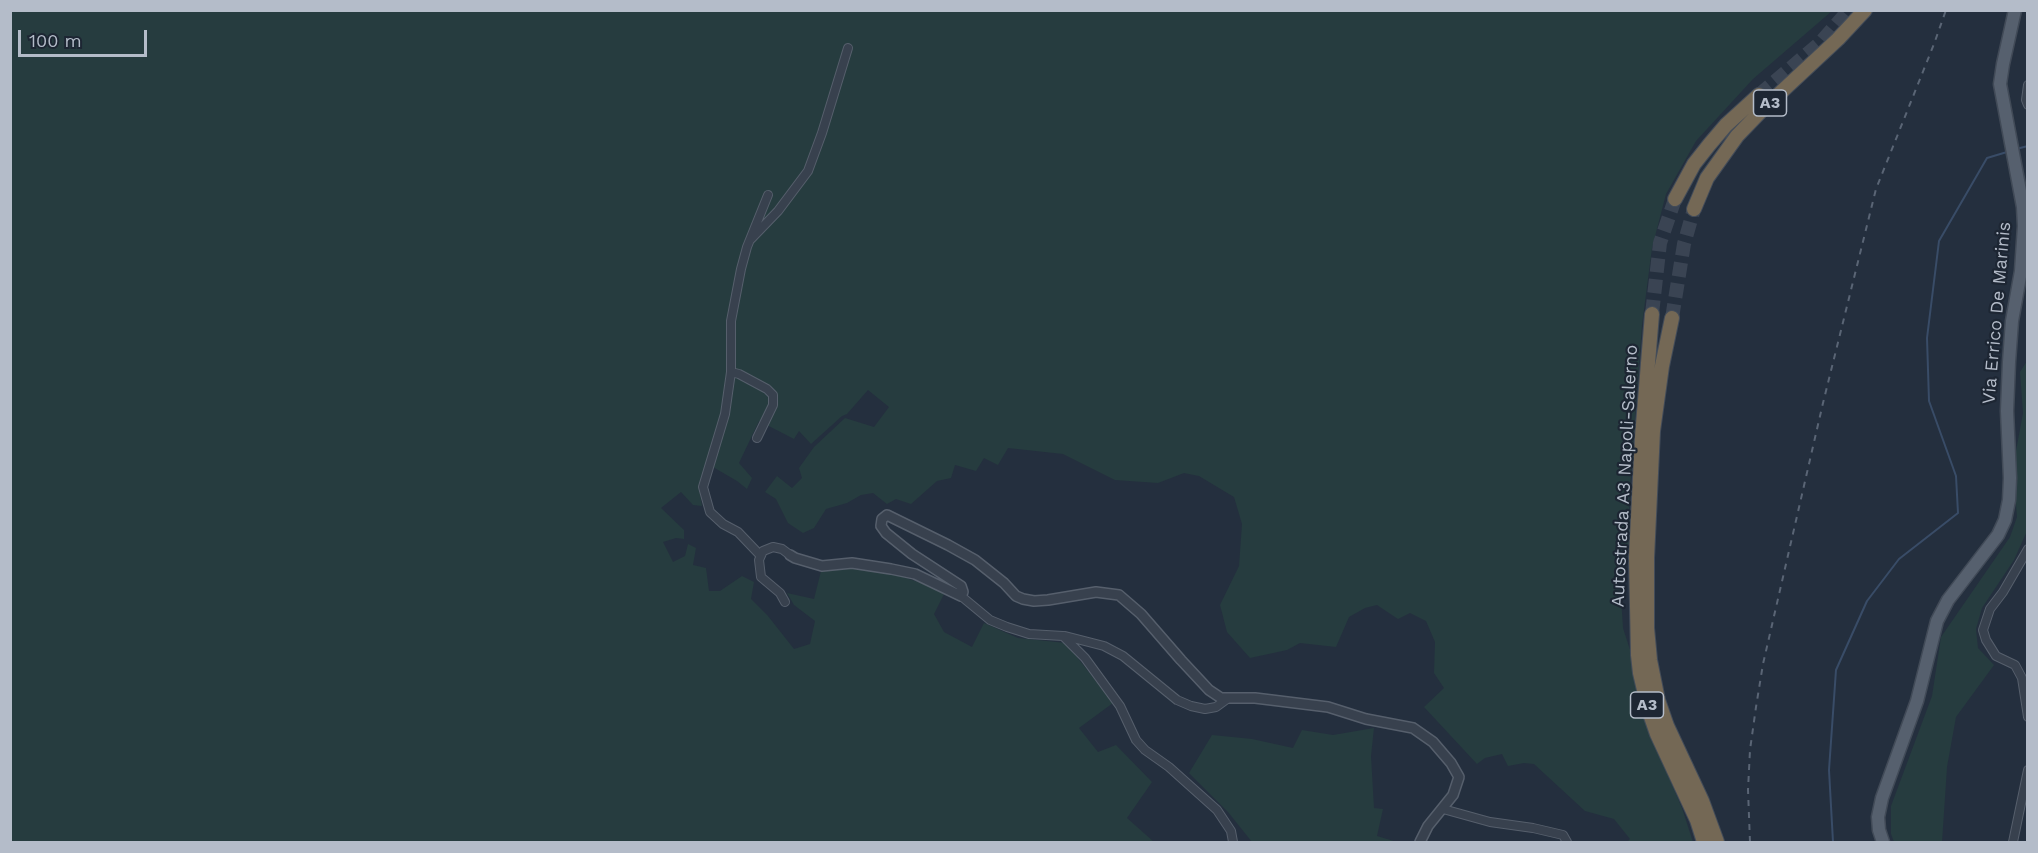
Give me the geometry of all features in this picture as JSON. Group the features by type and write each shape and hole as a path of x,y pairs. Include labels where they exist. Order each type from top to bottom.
{"highway":[{"name":"A3","path":"1694,209 1707,178 1737,136 1865,10"},
{"name":"A3","path":"1675,199 1694,164 1709,145 1726,125 1759,95"},
{"name":"Autostrada A3 Napoli-Salerno","path":"1652,314 1637,650 1644,692 1657,734 1697,820 1704,843"},
{"name":"Autostrada A3 Napoli-Salerno","path":"1650,399 1672,318"},
{"name":"Autostrada A3 Napoli-Salerno","path":"1642,557 1650,660 1658,700 1667,726 1709,816 1717,843"}],"main road":[{"name":"Via Errico De Marinis","path":"1883,843 1878,817 1882,798 1917,701 1937,621 1948,600 1998,535 2005,520 2010,478 2007,411 2009,362 2012,321 2024,238 2023,207 2000,84 2002,64 2015,10"}],"street":[{"path":"750,240 778,211 808,171 848,48"},
{"path":"2028,85 2026,100 2028,105"},
{"path":"760,555 738,532 723,524 710,512 703,487 725,414 731,372 731,321 741,269 768,195"},
{"path":"731,372 767,389 773,395 772,405 757,438"},
{"path":"961,596 963,591 961,586 912,554 886,533 881,526 882,519 887,515 948,544 997,576 1016,596 1023,599 1048,600 1096,592 1119,595 1141,614 1209,690 1227,699 1255,698 1328,707 1366,719 1413,728 1432,742 1451,763 1459,777 1456,790 1428,826 1420,843"},
{"path":"785,602 780,593 761,577 758,568 760,555 768,548 778,547 795,558 822,566 866,564 899,570 935,582 961,596 990,620 1007,627 1029,634 1063,636 1104,646 1123,656 1177,700 1191,706 1204,709 1216,707 1227,699"},
{"path":"2028,549 2003,592 1990,609 1983,630 1996,656 2015,665 2022,678 2028,717"},
{"path":"1063,636 1085,658 1120,706 1136,740 1217,810 1231,831 1233,843"},
{"path":"2013,843 2028,770"},
{"path":"1443,809 1490,822 1563,835 1567,843"}],"green space":[{"path":"10,11 1832,11 1753,79 1696,141 1666,194 1652,248 1642,325 1629,501 1630,534 1621,598 1623,628 1631,653 1637,693 1693,842 1627,842 1630,839 1614,819 1585,811 1534,764 1508,766 1502,754 1485,758 1477,764 1424,707 1444,688 1434,673 1435,642 1426,621 1410,613 1398,619 1377,605 1365,608 1349,617 1336,647 1300,643 1287,650 1250,658 1227,632 1220,605 1239,566 1242,524 1234,497 1199,476 1184,473 1158,483 1115,480 1063,454 1008,448 998,465 984,458 976,471 955,465 951,478 937,481 911,504 896,499 887,504 873,493 861,495 847,503 826,509 814,528 803,533 788,523 776,499 765,492 777,476 792,488 802,478 799,468 814,447 845,418 874,427 889,407 868,390 847,414 811,444 799,431 794,439 759,421 739,463 752,478 747,489 706,463 699,487 702,506 693,505 681,492 661,508 684,530 684,539 676,538 663,542 673,562 685,556 688,544 696,548 693,565 706,568 709,591 720,591 742,576 754,582 751,599 768,616 794,649 810,644 815,621 794,605 787,593 814,599 821,571 857,568 900,576 933,587 944,594 934,614 944,632 972,647 984,623 1018,638 1066,643 1113,703 1079,728 1098,752 1116,745 1152,782 1127,818 1154,842 11,842"},
{"path":"2027,361 2027,531 2014,560 1982,608 1976,629 1978,648 1994,665 1956,717 1947,767 1942,842 1894,842 1891,834 1891,806 1932,696 1941,637 2010,537 2017,517 2013,467 2023,413 2020,372"},
{"path":"1374,728 1371,756 1374,808 1383,809 1377,836 1397,842 1252,842 1228,812 1189,773 1212,735 1252,739 1293,748 1302,730 1333,735"}],"waterway":[{"path":"2016,149 2028,146"},
{"path":"1833,842 1829,770 1836,670 1867,601 1899,559 1958,513 1956,476 1929,401 1927,338 1939,241 1987,158 2007,152"}],"tunnel":[{"path":"1759,95 1820,43 1849,10"},
{"path":"1652,314 1660,243 1675,199"},
{"path":"1672,318 1684,244 1694,209"}],"railway":[{"path":"1750,842 1748,790 1750,750 1763,664 1823,403 1876,189 1946,10"}]}
